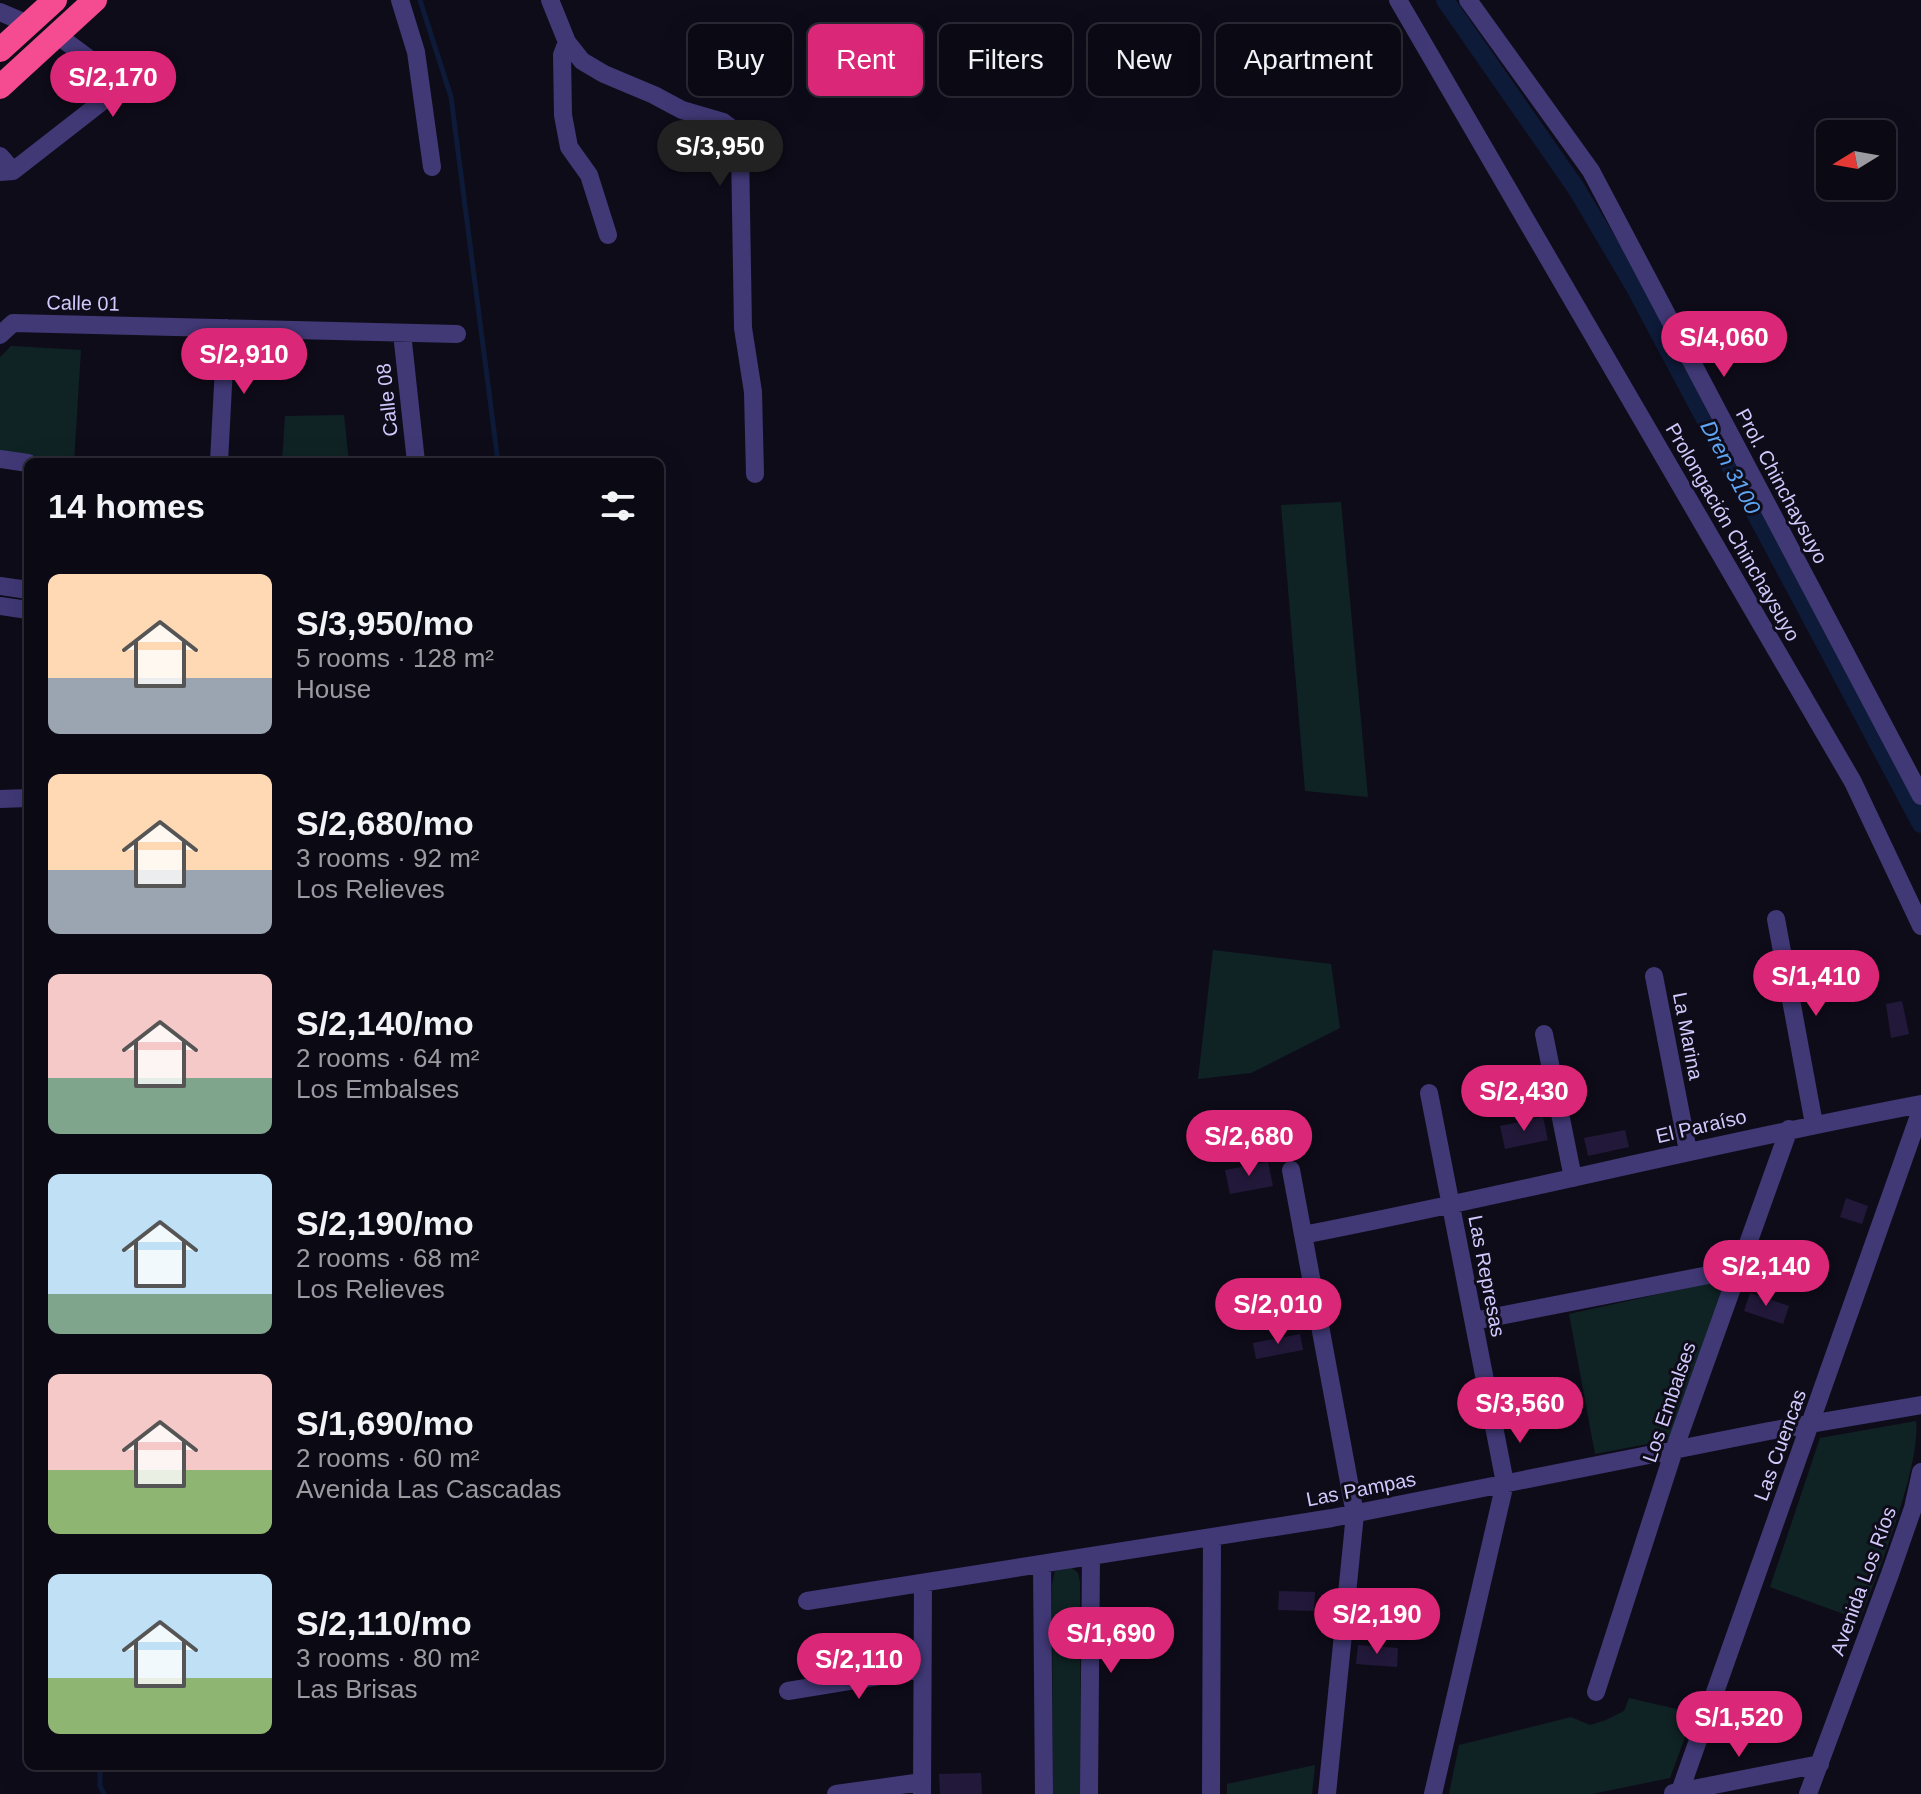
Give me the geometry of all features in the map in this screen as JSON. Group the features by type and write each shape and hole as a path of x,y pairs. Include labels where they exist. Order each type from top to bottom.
{"highway":[{"path":"0,50 55,0"},
{"path":"0,87 95,0"}],"street":[{"path":"400,0 416,52 432,167"},
{"path":"550,0 567,42 582,61 682,110 723,122 735,131 740,150 743,328 753,392 755,474"},
{"name":"Prolongación Chinchaysuyo","path":"1398,0 1853,782 1921,926"},
{"name":"Prol. Chinchaysuyo","path":"1468,0 1591,171 1921,796"},
{"path":"0,12 28,24"},
{"path":"0,156 7,172 108,97 107,72 57,35"},
{"path":"567,42 562,55 563,115 569,147 589,175 608,235"},
{"name":"Calle 01","path":"0,335 13,323 457,334"},
{"path":"219,458 226,328"},
{"name":"Calle 08","path":"402,333 416,458"},
{"path":"0,459 24,462"},
{"path":"0,586 24,589"},
{"path":"0,606 24,609"},
{"path":"0,799 24,798"},
{"path":"1776,919 1814,1124"},
{"name":"La Marina","path":"1654,976 1688,1151"},
{"path":"1544,1034 1573,1178"},
{"name":"Las Represas","path":"1429,1093 1505,1483 1433,1794"},
{"name":"El Paraíso","path":"1303,1235 1789,1129 1921,1107"},
{"name":"Las Cuencas","path":"1675,1793 1811,1424 1921,1107"},
{"name":"Los Embalses","path":"1596,1692 1674,1450 1789,1129"},
{"path":"1291,1170 1355,1514 1327,1794"},
{"path":"1474,1321 1739,1269"},
{"name":"Las Pampas","path":"807,1601 1355,1514 1674,1450 1921,1405"},
{"name":"Avenida Los Ríos","path":"1808,1794 1913,1508 1921,1472"},
{"path":"1211,1794 1212,1537"},
{"path":"1089,1794 1091,1556"},
{"path":"1042,1564 1044,1794"},
{"path":"836,1794 922,1788 923,1583"},
{"path":"788,1691 922,1669"},
{"path":"1675,1793 1820,1764"}],"green space":[{"path":"11,346 81,350 74,458 27,458 0,454 0,357"},
{"path":"344,415 349,458 282,458 285,416"},
{"path":"1341,502 1368,797 1305,791 1281,505"},
{"path":"1213,950 1331,964 1340,1028 1251,1073 1198,1079"},
{"path":"1718,1281 1728,1287 1668,1440 1595,1454 1569,1314"},
{"path":"1916,1421 1916,1441 1905,1492 1860,1620 1770,1587 1820,1438"},
{"path":"1072,1568 1078,1573 1080,1582 1081,1794 1053,1794 1052,1584 1055,1571"},
{"path":"1629,1698 1694,1713 1670,1778 1592,1794 1449,1794 1459,1745 1571,1717 1590,1725 1624,1711"},
{"path":"1315,1765 1312,1794 1227,1794 1227,1784"}],"building":[{"path":"1902,1001 1909,1034 1891,1038 1886,1004"},
{"path":"1543,1117 1548,1140 1505,1149 1500,1126"},
{"path":"1625,1130 1629,1147 1588,1156 1584,1138"},
{"path":"1268,1162 1273,1186 1230,1194 1225,1170"},
{"path":"1846,1198 1868,1206 1862,1224 1840,1217"},
{"path":"1750,1293 1789,1306 1783,1324 1744,1311"},
{"path":"1300,1334 1303,1350 1256,1359 1253,1343"},
{"path":"1279,1591 1315,1592 1314,1611 1278,1610"},
{"path":"1358,1645 1398,1648 1397,1667 1356,1664"},
{"path":"981,1773 982,1794 940,1794 939,1774"}],"waterway":[{"path":"420,0 451,97 497,458"},
{"name":"Dren 3100","path":"1445,0 1576,188 1634,286 1921,824"},
{"path":"100,1770 100,1786 104,1794"}]}
